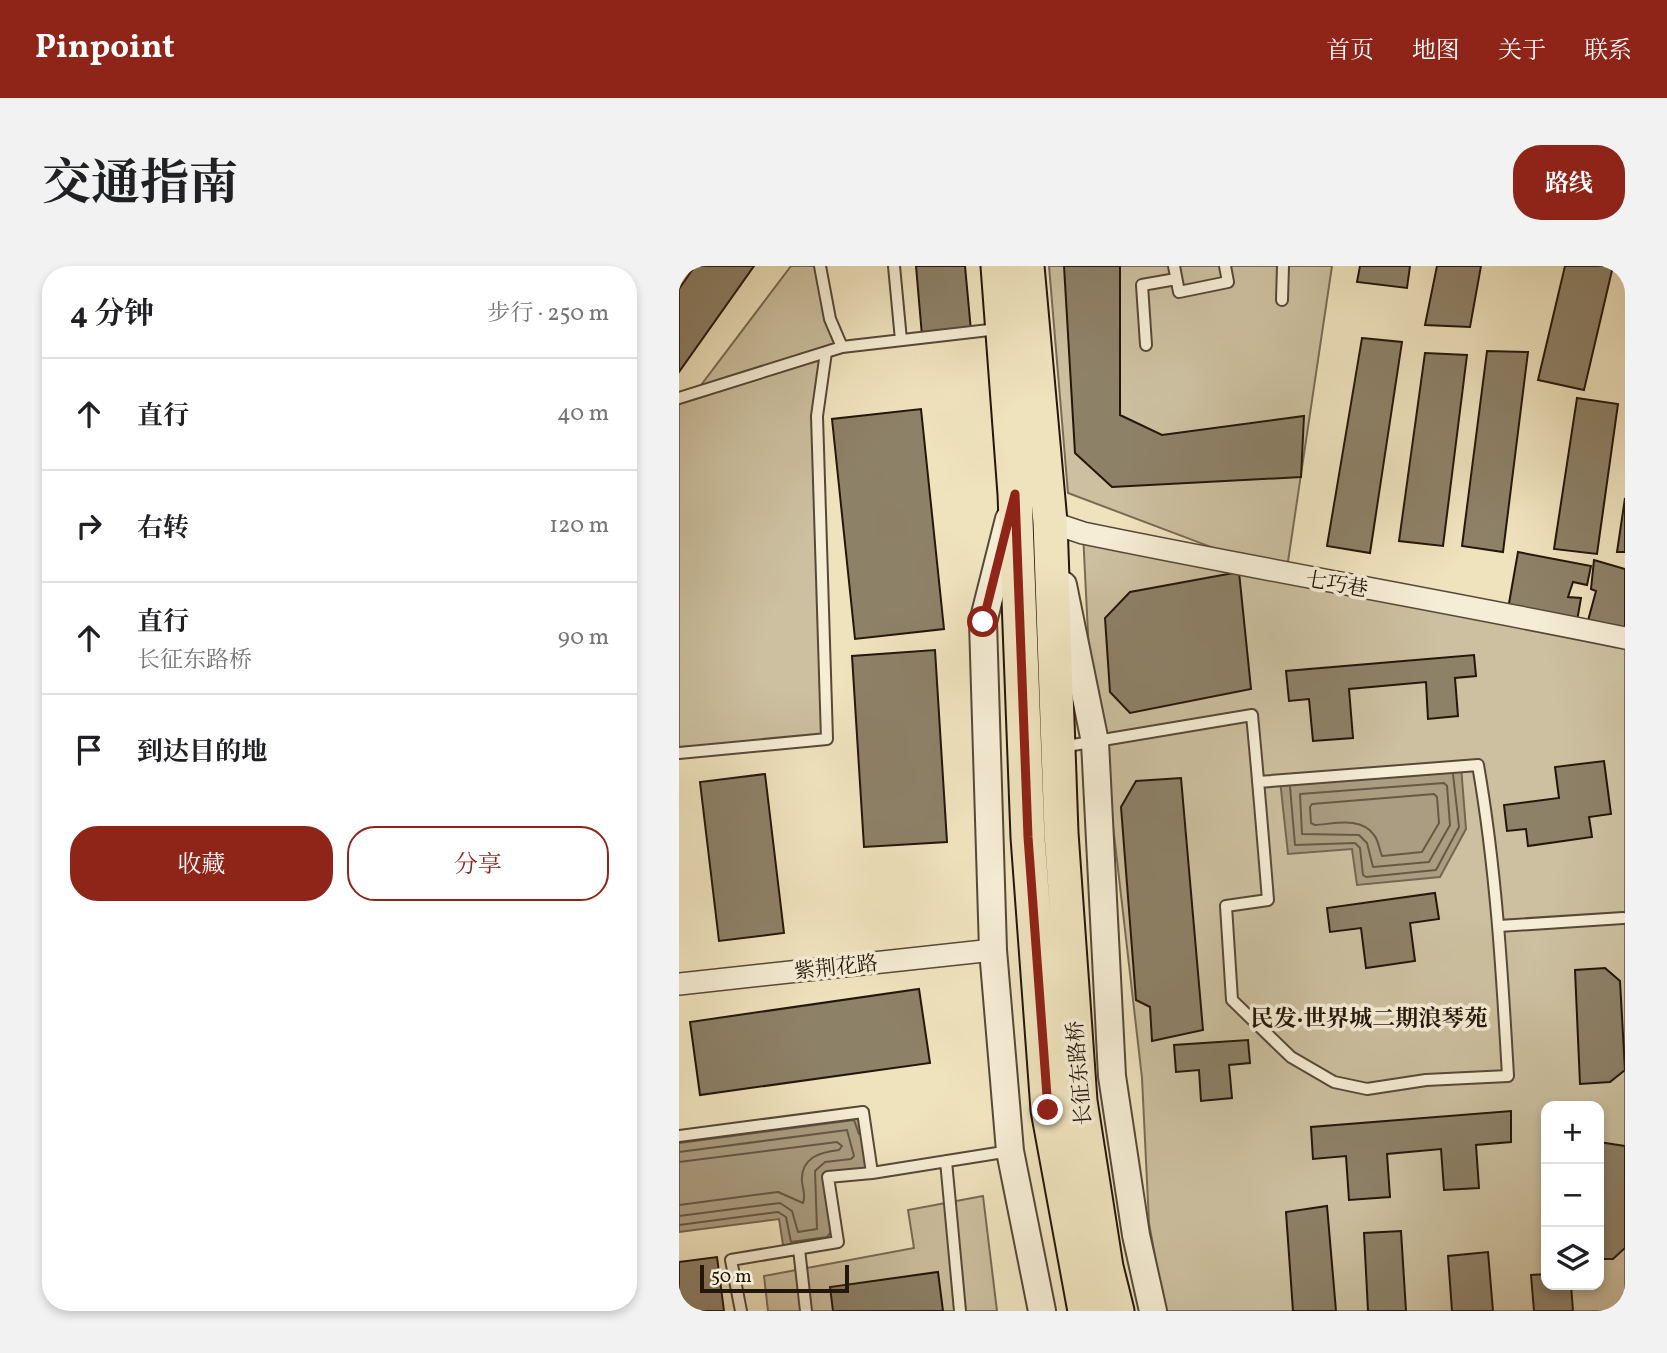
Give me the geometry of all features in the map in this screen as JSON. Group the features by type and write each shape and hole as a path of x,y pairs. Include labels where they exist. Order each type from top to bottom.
{"main road":[{"path":"998,266 1018,327"},
{"path":"1018,327 1027,266"},
{"name":"长征东路桥","path":"1018,327 1015,494 1028,837 1048,1110 1085,1311"},
{"name":"长征东路桥","path":"1018,327 1050,522 1061,833 1080,1101 1106,1267 1117,1311"}],"street":[{"path":"1015,494 983,622 993,950 1010,1151 1042,1311"},
{"path":"1050,522 1095,742 1112,1076 1136,1235 1153,1311"},
{"name":"七巧巷","path":"1050,522 1083,533 1286,575 1496,611 1625,638"},
{"name":"紫荆花路","path":"679,984 993,950"}],"lane":[{"path":"820,266 830,318 842,347"},
{"path":"894,266 901,340"},
{"path":"1174,266 1179,292 1228,282 1225,266"},
{"path":"1282,300 1283,266"},
{"path":"1146,345 1142,285 1176,279"},
{"path":"679,398 842,347 1018,327"},
{"path":"679,753 827,739 817,416 826,352"},
{"path":"1058,748 1252,715 1268,900 1226,906 1231,1000 1290,1057 1334,1082 1367,1089 1426,1080 1508,1076 1491,839 1478,765 1258,782"},
{"path":"1499,926 1623,918"},
{"path":"679,1136 863,1112 872,1173"},
{"path":"741,1311 731,1260 838,1242 828,1177 872,1173 1010,1151"},
{"path":"946,1161 960,1311"},
{"path":"799,1249 806,1311"}],"shaded area":[{"path":"791,266 820,266 842,347 825,362 817,416 827,739 679,747 679,398 695,393"},
{"path":"1049,266 1332,266 1286,575 1625,638 1625,1311 1165,1311 1149,1223 1142,1078 1108,782 1090,674 1083,533 1280,573 1068,493"},
{"path":"983,1196 997,1311 768,1311 764,1276 914,1248 908,1210"}],"water":[{"path":"1461,766 1466,829 1440,877 1357,885 1352,849 1288,854 1280,780"},
{"path":"863,1112 872,1173 828,1177 838,1242 784,1251 779,1219 679,1232 679,1136"}],"building":[{"path":"695,266 754,266 679,372 679,289"},
{"path":"916,266 965,266 971,331 922,336"},
{"path":"1064,266 1120,266 1120,415 1162,435 1304,416 1301,477 1112,487 1075,453"},
{"path":"1360,266 1410,266 1407,288 1357,282"},
{"path":"1437,266 1481,266 1470,327 1425,325"},
{"path":"1565,266 1613,266 1584,390 1538,380"},
{"path":"1362,338 1402,342 1370,553 1327,546"},
{"path":"1487,351 1528,352 1503,552 1462,546"},
{"path":"1425,353 1467,355 1443,546 1399,541"},
{"path":"1577,398 1618,404 1597,554 1554,549"},
{"path":"921,409 944,629 855,639 832,419"},
{"path":"1625,498 1625,552 1617,552"},
{"path":"1518,552 1591,566 1587,585 1573,582 1568,597 1581,598 1577,621 1508,609"},
{"path":"1594,560 1625,569 1625,636 1586,628 1596,591 1591,589"},
{"path":"1239,572 1251,689 1130,713 1110,692 1105,618 1130,592"},
{"path":"935,650 947,842 864,847 852,656"},
{"path":"1474,655 1476,676 1455,678 1458,716 1428,719 1426,682 1349,689 1353,738 1313,741 1309,699 1289,701 1286,671"},
{"path":"1604,761 1611,814 1589,817 1592,837 1528,846 1526,829 1507,831 1504,805 1559,798 1555,767"},
{"path":"765,774 784,933 719,941 700,782"},
{"path":"1181,778 1203,1030 1152,1041 1150,1007 1136,1000 1121,807 1136,781"},
{"path":"1435,893 1439,919 1410,923 1415,961 1366,968 1361,928 1330,932 1327,908"},
{"path":"1605,968 1620,981 1625,1070 1610,1082 1580,1084 1575,970"},
{"path":"919,989 930,1063 700,1095 690,1022"},
{"path":"1248,1040 1250,1063 1229,1065 1232,1098 1201,1101 1199,1070 1176,1072 1174,1045"},
{"path":"1511,1111 1511,1142 1476,1145 1479,1188 1444,1190 1441,1149 1387,1154 1390,1197 1349,1200 1346,1156 1313,1159 1311,1127"},
{"path":"1604,1143 1625,1146 1625,1248 1613,1259 1604,1259"},
{"path":"1327,1206 1336,1311 1293,1311 1286,1212"},
{"path":"1401,1231 1406,1311 1368,1311 1364,1233"},
{"path":"1488,1252 1493,1311 1452,1311 1448,1256"},
{"path":"717,1257 724,1311 679,1311 679,1262"},
{"path":"938,1272 943,1311 833,1311 830,1287"},
{"path":"1541,1274 1541,1290 1571,1290 1573,1311 1534,1311 1531,1275"}],"district":[{"name":"民发·世界城二期浪琴苑","path":"1369,1018"}],"route":[{"path":"983,622 1015,494 1028,837 1048,1110"}]}
